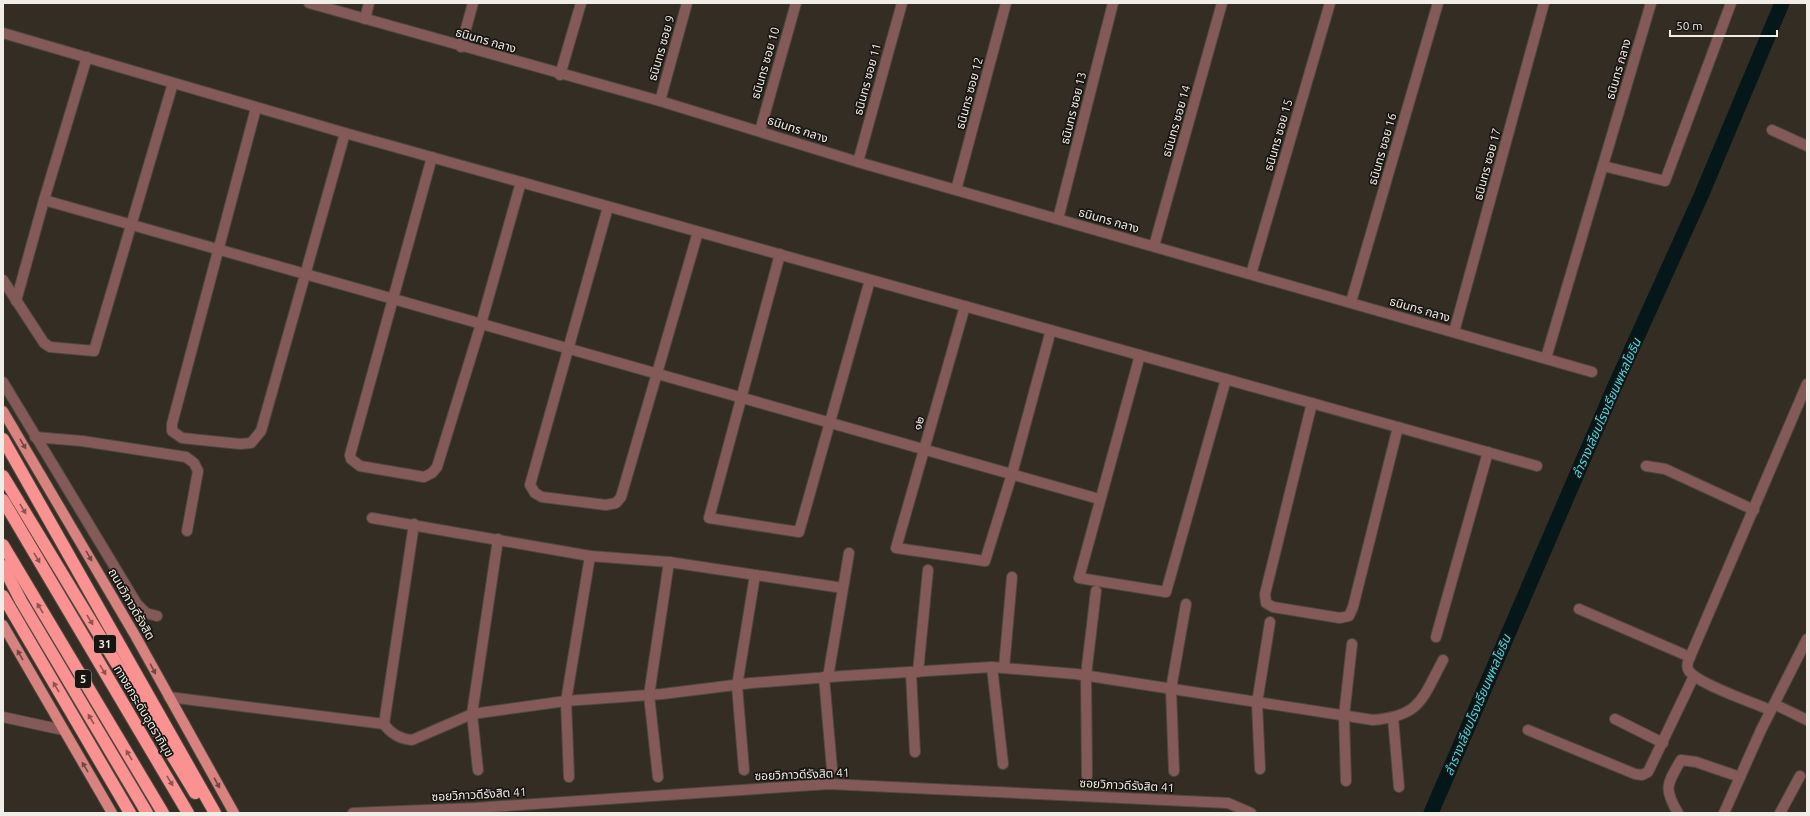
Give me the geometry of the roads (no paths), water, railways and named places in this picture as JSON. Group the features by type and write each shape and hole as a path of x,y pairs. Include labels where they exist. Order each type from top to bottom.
{"highway":[{"name":"31","path":"3,439 215,813"},
{"name":"31","path":"3,476 207,813"},
{"name":"ทางยกระดับอุตราภิมุข","path":"3,500 188,813"},
{"name":"5","path":"3,545 163,813"},
{"path":"3,566 21,601 147,813"},
{"name":"5","path":"3,596 130,813"}],"main road":[{"name":"ถนนวิภาวดีรังสิต","path":"3,411 136,637 168,697 234,813"},
{"path":"3,625 112,813"}],"street":[{"name":"ธนินทร กลาง","path":"309,3 560,75 660,101 858,162 1546,358 1651,3"},
{"path":"364,19 369,3"},
{"path":"461,47 473,3"},
{"path":"560,75 580,3"},
{"name":"ธนินทร ซอย 9","path":"660,101 687,3"},
{"name":"ธนินทร ซอย 10","path":"760,131 796,3"},
{"name":"ธนินทร ซอย 11","path":"858,162 902,3"},
{"name":"ธนินทร ซอย 12","path":"956,190 1006,3"},
{"name":"ธนินทร ซอย 13","path":"1058,219 1113,3"},
{"name":"ธนินทร ซอย 14","path":"1154,246 1222,3"},
{"name":"ธนินทร ซอย 15","path":"1251,274 1330,3"},
{"name":"ธนินทร ซอย 16","path":"1350,302 1438,3"},
{"name":"ธนินทร ซอย 17","path":"1454,332 1544,3"},
{"path":"1603,166 1664,181 1732,3"},
{"path":"3,34 87,57 256,108 1537,466"},
{"path":"16,301 44,200 87,57"},
{"path":"3,280 44,343 50,347 94,351 173,83"},
{"path":"256,108 217,249 172,424 172,431 182,438 240,444 251,443 261,431 345,133"},
{"path":"1772,130 1807,146"},
{"path":"432,157 350,455 351,459 360,466 424,477 432,473 441,459 522,182"},
{"path":"44,200 657,375 1099,499"},
{"path":"608,206 530,485 535,493 542,496 606,505 616,503 624,489 698,232"},
{"path":"780,254 710,518 799,532 870,280"},
{"name":"๑๒","path":"965,306 896,548 985,561 1012,474"},
{"path":"1012,474 1051,330"},
{"path":"1140,355 1099,499 1079,578 1166,592 1226,379"},
{"path":"1546,358 1592,372"},
{"path":"3,382 137,604 146,613 157,616"},
{"path":"1807,384 1687,666 1689,671 1698,680 1807,720"},
{"path":"1312,403 1265,594 1266,603 1273,606 1340,618 1349,616 1353,607 1398,427"},
{"path":"35,437 82,441 186,457 194,463 198,471 186,531"},
{"path":"1436,637 1488,452"},
{"path":"1646,466 1665,469 1754,510"},
{"path":"372,518 414,524 590,556 669,562 843,588"},
{"path":"384,724 414,524"},
{"path":"478,770 472,714 498,539"},
{"path":"832,769 826,677 849,553"},
{"path":"568,777 566,701 590,556"},
{"path":"658,777 649,695 669,562"},
{"path":"915,752 915,672 928,570"},
{"path":"744,770 737,686 755,575"},
{"path":"1004,668 1012,578"},
{"path":"1087,776 1086,675 1096,591"},
{"path":"1174,771 1171,689 1186,604"},
{"path":"1579,609 1690,656"},
{"path":"1260,769 1257,703 1270,622"},
{"path":"1724,813 1772,707 1807,639"},
{"path":"1346,781 1344,716 1352,644"},
{"path":"168,697 384,724 396,736 412,740 472,714 566,701 649,695 737,686 751,683 826,677 992,667 1086,675 1372,720 1393,718 1412,710 1422,698 1443,660"},
{"path":"992,667 1004,764"},
{"path":"1528,730 1635,774 1642,775 1648,772 1694,676"},
{"path":"3,717 63,730"},
{"path":"1393,718 1398,787"},
{"path":"1615,719 1663,743"},
{"path":"1678,813 1668,796 1670,779 1681,760 1696,762 1740,777"},
{"path":"1780,813 1800,776"},
{"name":"ซอยวิภาวดีรังสิต 41","path":"353,813 475,808 829,784 1228,803 1251,813"}],"waterway":[{"name":"ลำรางเลียบโรงเรียนพหลโยธิน","path":"1431,813 1614,388 1701,196 1782,3"}]}
